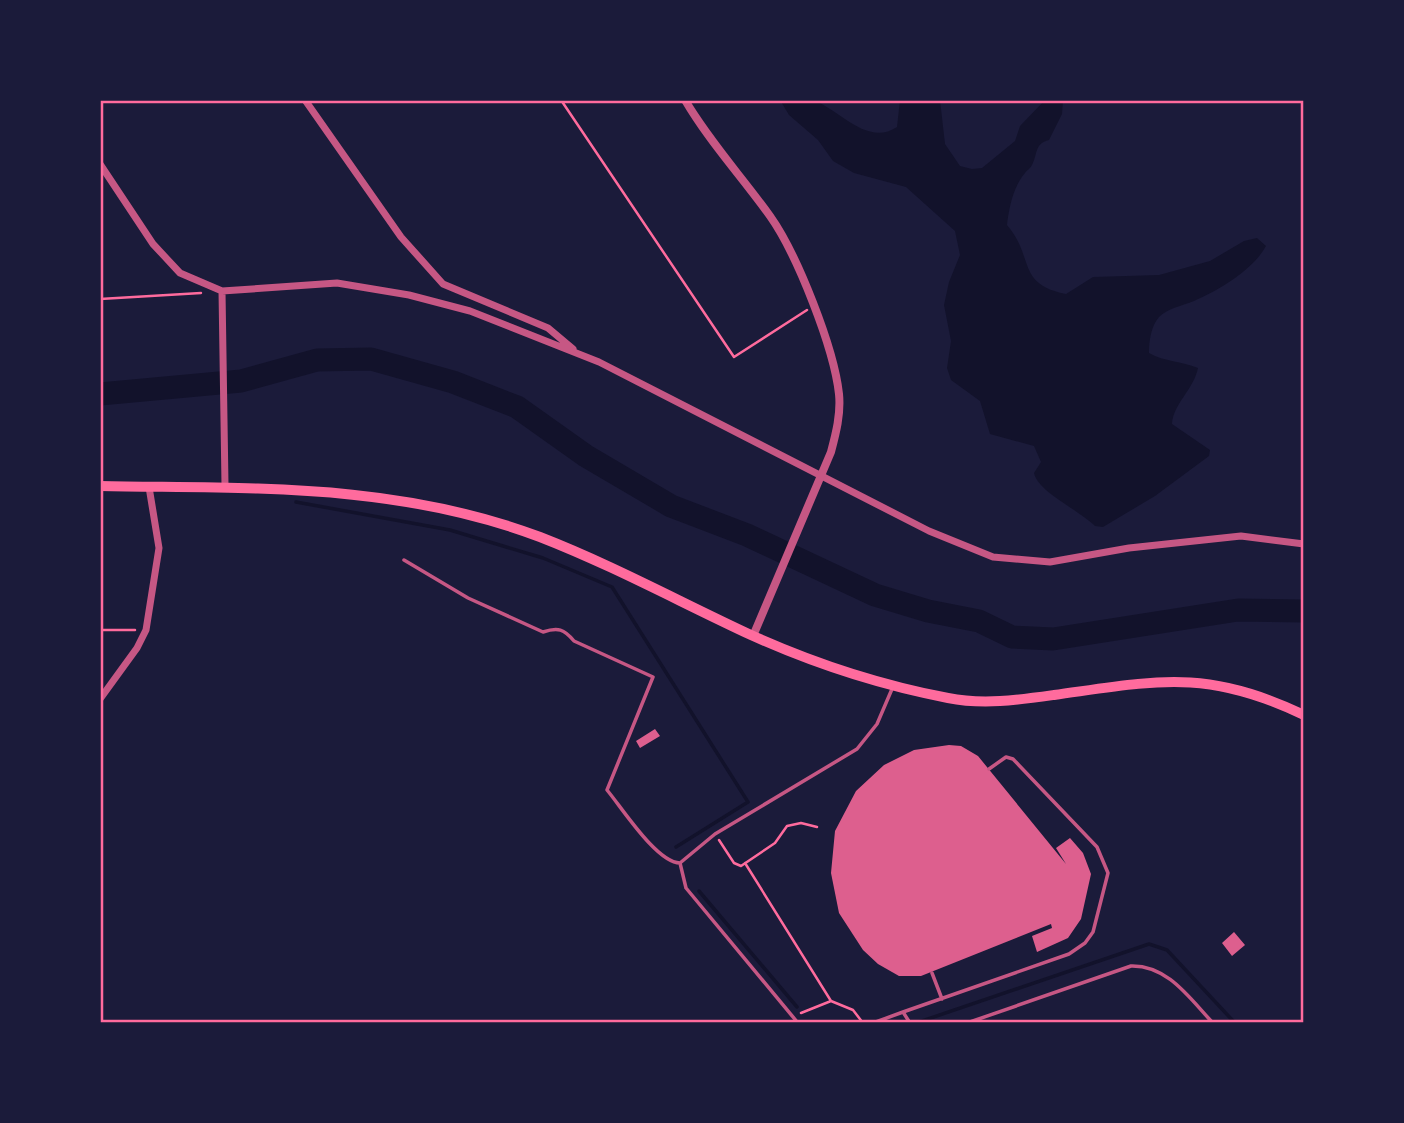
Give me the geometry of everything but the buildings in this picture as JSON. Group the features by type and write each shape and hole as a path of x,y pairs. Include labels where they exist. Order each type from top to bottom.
{"main road":[{"path":"100,486 225,485 392,498 493,522 540,537 637,579 753,636 892,687 986,703 1156,681 1188,681 1254,693 1304,715"}],"street":[{"path":"305,100 394,228 443,284 548,328 582,356"},
{"path":"685,100 698,123 772,219 813,306 835,372 839,396 839,421 820,481 753,636"},
{"path":"100,164 153,244 180,273 222,291 337,283 409,295 470,311 537,335 582,356 820,481 992,557 1050,562 1129,548 1241,536 1304,544"},
{"path":"222,291 225,485"},
{"path":"100,699 137,648 146,630 159,548 149,487"}],"lane":[{"path":"404,560 468,598 543,632 555,628 564,630 574,641 653,677 607,790 660,855 666,860 680,863"},
{"path":"680,863 715,834 857,749 877,724 892,687"},
{"path":"873,1023 1075,952 1093,932 1108,882 1108,873 1097,847 1013,759 1006,757 989,769"},
{"path":"680,863 686,888 798,1023"},
{"path":"967,1023 1131,966 1145,965 1163,972 1213,1023"},
{"path":"932,973 942,999"},
{"path":"903,1012 910,1023"}],"path":[{"path":"561,100 734,357 813,306"},
{"path":"100,299 222,291"},
{"path":"100,630 146,630"},
{"path":"715,834 734,863 741,866 775,843 787,826 801,823 817,827"},
{"path":"745,863 831,1000 853,1010 863,1023"},
{"path":"792,1017 831,1000"}],"shaded area":[{"path":"780,100 813,100 864,130 886,132 897,127 900,100 940,100 945,144 960,166 972,169 982,168 1015,141 1020,126 1045,100 1063,100 1062,114 1049,140 1041,144 1032,165 1017,185 1007,225 1016,237 1033,276 1050,290 1066,294 1093,277 1159,275 1210,261 1244,241 1257,238 1266,246 1253,263 1214,291 1163,314 1156,321 1151,334 1149,353 1198,368 1176,410 1172,424 1210,450 1209,456 1155,496 1103,527 1095,526 1051,494 1034,473 1041,462 1034,446 990,434 980,401 951,380 947,368 951,341 944,305 949,282 960,255 955,231 906,187 854,173 833,161 818,140 789,115"}],"waterway":[{"path":"100,394 241,381 317,360 371,359 453,382 517,407 586,456 671,506 747,535 875,595 928,611 979,621 1012,637 1053,639 1238,610 1304,611"},
{"path":"296,502 450,530 543,558 612,587 748,802 676,847"},
{"path":"699,891 797,1007"},
{"path":"916,1023 1149,944 1167,950 1235,1023"}]}
